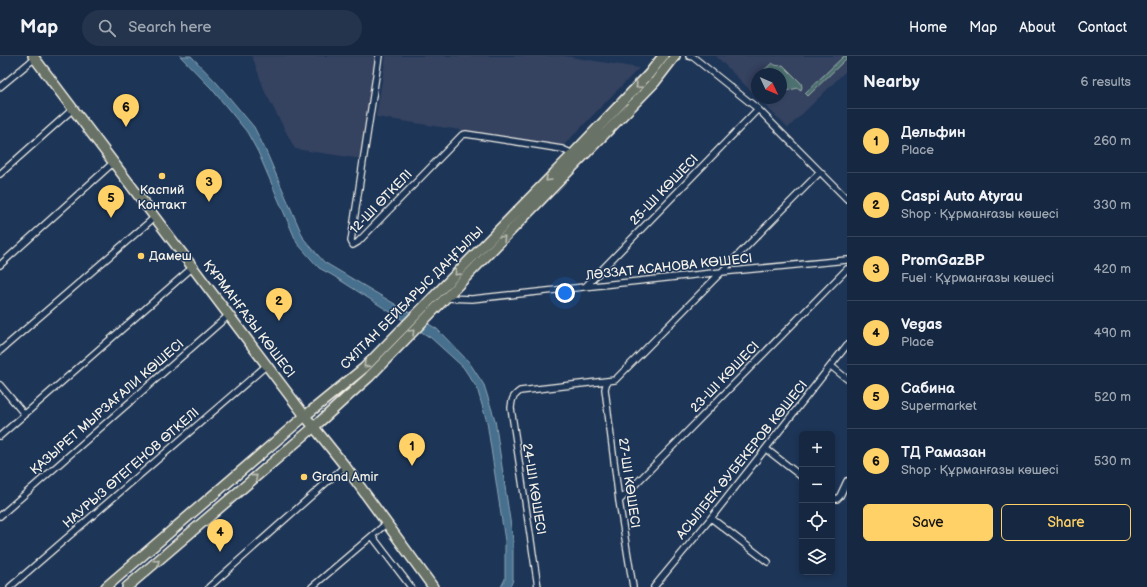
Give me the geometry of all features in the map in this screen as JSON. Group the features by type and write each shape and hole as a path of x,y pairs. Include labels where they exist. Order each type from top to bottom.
{"main road":[{"name":"СҰЛТАН БЕЙБАРЫС ДАҢҒЫЛЫ","path":"106,587 321,402 364,368 573,154 649,74 663,56"},
{"name":"СҰЛТАН БЕЙБАРЫС ДАҢҒЫЛЫ","path":"127,587 314,427 369,377 655,82 675,56"},
{"name":"ҚҰРМАНҒАЗЫ КӨШЕСІ","path":"34,57 294,402 345,466 433,587"},
{"path":"294,402 306,406 321,402"},
{"path":"293,426 298,414 294,402"},
{"path":"324,439 321,431 328,414"},
{"path":"304,435 314,434 324,439"}],"street":[{"name":"12-ШІ ӨТКЕЛІ","path":"379,56 351,241 353,245 358,242 462,135 466,134 562,149 573,154"},
{"path":"689,56 693,57 758,109 847,199"},
{"path":"0,87 34,57"},
{"path":"0,174 73,109"},
{"name":"25-ШІ КӨШЕСІ","path":"586,286 758,109"},
{"path":"0,265 114,162"},
{"path":"607,381 615,380 820,172"},
{"path":"0,351 155,217"},
{"name":"ЛӘЗЗАТ АСАНОВА КӨШЕСІ","path":"445,298 472,299 847,260"},
{"path":"0,436 193,267"},
{"name":"23-ШІ КӨШЕСІ","path":"619,501 847,269"},
{"name":"ҚАЗЫРЕТ МЫРЗАҒАЛИ КӨШЕСІ","path":"0,516 229,314"},
{"name":"АСЫЛБЕК ӘУБЕКЕРОВ КӨШЕСІ","path":"654,587 711,518 847,345"},
{"name":"НАУРЫЗ ӨТЕГЕНОВ ӨТКЕЛІ","path":"10,587 267,365"},
{"path":"831,366 847,379"},
{"name":"27-ШІ КӨШЕСІ","path":"607,381 605,389 619,501 633,587"},
{"name":"24-ШІ КӨШЕСІ","path":"538,587 511,408 512,399 520,391 607,381"},
{"path":"0,385 25,414"},
{"path":"766,449 799,475"},
{"path":"209,587 345,466"},
{"path":"835,499 840,496 847,481"},
{"path":"711,518 768,562"},
{"path":"312,587 387,523"},
{"path":"372,536 411,587"}],"shaded area":[{"path":"180,56 191,56 217,83 254,127 304,239 324,262 437,329 469,362 484,385 495,420 513,540 513,580 510,587 501,587 505,579 505,541 487,422 477,388 463,367 431,338 319,268 297,243 258,152 247,132 211,88"},
{"path":"252,56 376,56 362,159 295,149 265,92"},
{"path":"386,56 564,56 639,68 563,146 376,117"},
{"path":"716,56 847,56 847,70 788,128 764,104 787,104 787,68 751,68 751,91"}],"green space":[{"path":"844,56 847,56 847,58 808,96 805,93"},
{"path":"772,63 777,66 783,65 786,68 767,68"},
{"path":"787,69 801,83 801,90 798,88 787,91"}],"place":[{"name":"ТД Рамазан","path":"126,127"},
{"name":"Каспий Контакт","path":"162,176"},
{"name":"PromGazBP","path":"209,202"},
{"name":"Сабина","path":"111,218"},
{"name":"Дамеш","path":"141,256"},
{"name":"Caspi Auto Atyrau","path":"279,321"},
{"name":"Дельфин","path":"412,466"},
{"name":"Grand Amir","path":"304,477"},
{"name":"Vegas","path":"220,552"}]}
